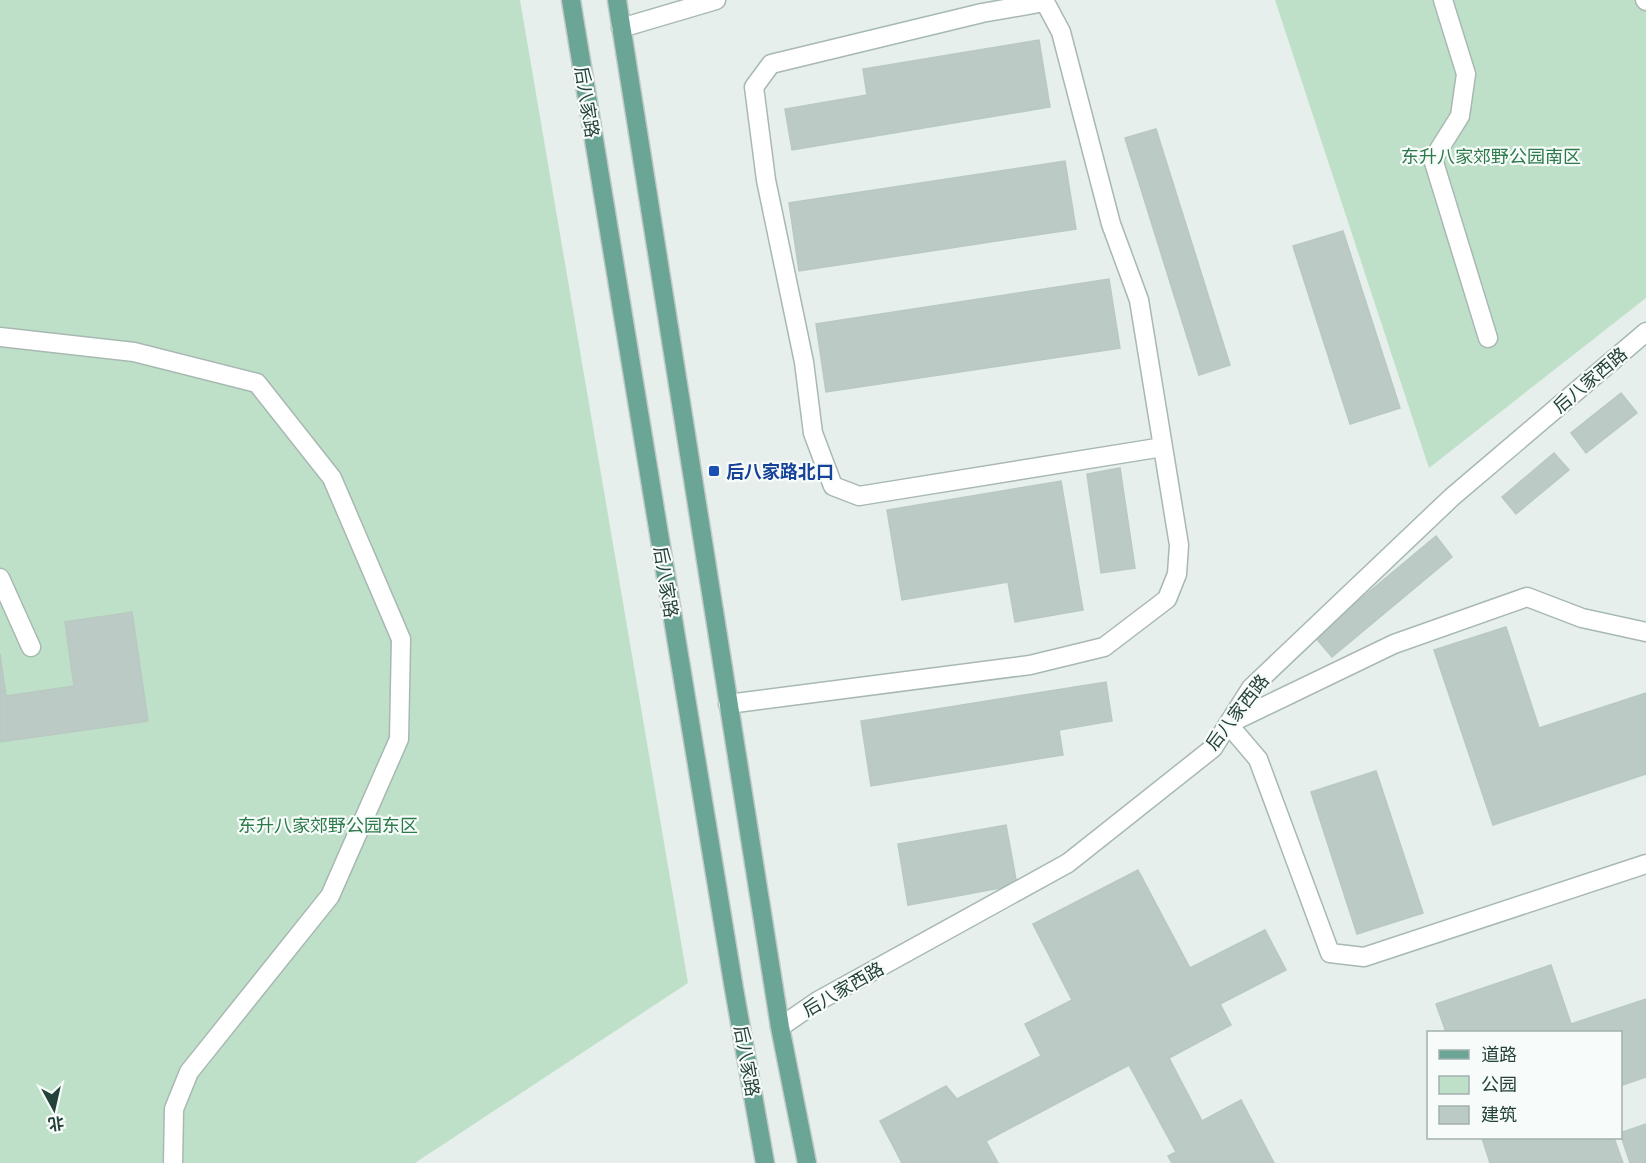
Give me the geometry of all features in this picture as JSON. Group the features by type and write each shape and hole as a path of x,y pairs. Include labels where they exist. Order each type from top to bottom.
{"main road":[{"name":"后八家路","path":"571,0 734,989 765,1163"},
{"path":"617,0 780,1028 807,1163"}],"street":[{"path":"621,28 716,0"},
{"path":"1443,0 1466,74 1460,116 1433,159 1488,338"},
{"path":"728,704 1030,665 1104,647 1167,599 1177,574 1179,545 1163,447 1138,300 1111,224 1060,32 1049,1 982,13 771,64 754,87 766,180 804,362 813,434 833,486 859,496 1163,447"},
{"name":"后八家西路","path":"780,1028 818,1001 1068,863 1213,748 1251,688 1435,513 1646,332"},
{"path":"0,337 134,352 257,383 332,478 400,639 399,739 330,896 189,1072 174,1109 173,1163"},
{"path":"0,578 31,647"},
{"path":"1646,632 1582,618 1527,597 1394,644 1228,724 1258,759 1330,953 1364,957 1646,864"}],"green space":[{"name":"东升八家郊野公园东区","path":"0,0 520,0 688,983 415,1163 0,1163"},
{"name":"东升八家郊野公园南区","path":"1275,0 1646,0 1646,298 1429,468"}],"building":[{"path":"1039,40 1050,107 792,150 785,109 867,95 863,69"},
{"path":"1156,129 1230,365 1199,375 1125,138"},
{"path":"1065,161 1076,229 799,271 789,203"},
{"path":"1343,231 1400,408 1350,424 1293,246"},
{"path":"1109,279 1120,348 826,392 816,324"},
{"path":"1621,393 1637,413 1586,453 1571,433"},
{"path":"1554,453 1569,470 1516,514 1502,497"},
{"path":"1120,468 1135,568 1101,573 1087,474"},
{"path":"1061,481 1083,610 1015,622 1008,582 902,600 887,510"},
{"path":"1436,536 1452,557 1332,657 1315,637"},
{"path":"132,612 148,721 0,742 0,654 6,696 74,686 65,622"},
{"path":"1506,627 1539,728 1646,693 1646,774 1493,825 1434,650"},
{"path":"1106,682 1112,721 1059,730 1063,755 871,786 861,721"},
{"path":"1376,771 1423,913 1357,934 1311,792"},
{"path":"1006,825 1017,885 908,905 898,844"},
{"path":"1138,870 1190,968 1265,930 1286,970 1220,1004 1231,1025 1169,1058 1202,1121 1241,1100 1274,1163 1172,1163 1168,1156 1176,1152 1129,1065 986,1141 998,1163 902,1163 880,1121 946,1086 957,1099 1041,1056 1025,1024 1072,1000 1033,924"},
{"path":"1551,965 1571,1024 1646,999 1646,1077 1622,1085 1622,1031 1446,1031 1436,1004"},
{"path":"1646,1124 1646,1163 1630,1163 1622,1132"},
{"path":"1482,1139 1614,1139 1623,1163 1490,1163"}],"place":[{"name":"后八家路北口","path":"714,471"}]}
